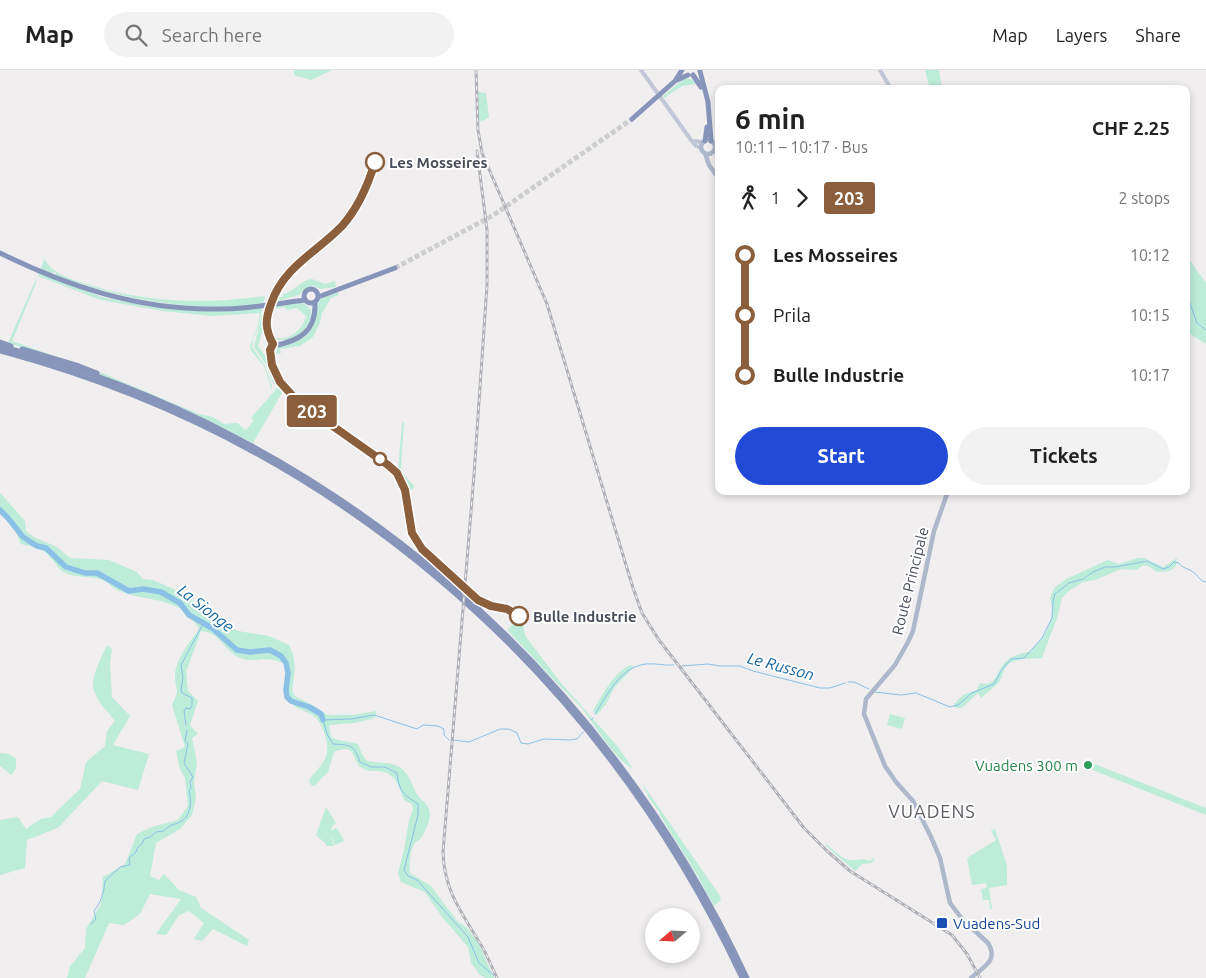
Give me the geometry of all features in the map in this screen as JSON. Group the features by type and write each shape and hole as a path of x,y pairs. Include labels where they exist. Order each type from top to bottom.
{"highway":[{"path":"632,119 674,82 683,70 700,84 705,98 707,117 706,141"},
{"path":"674,82 700,71 708,102 706,141"},
{"path":"0,253 81,288 109,296 143,303 212,309 248,308 309,300 318,294 332,291 395,268"},
{"path":"272,344 298,338 304,334 311,325 313,316 309,300 309,289 314,289 318,294"},
{"path":"0,342 79,366 203,418 260,447 363,512 453,585 507,635 552,682 600,738 644,797 680,852 747,978"},
{"path":"0,346 101,378 202,421 264,453 305,478 358,512 401,543"},
{"path":"0,353 27,358 146,400 256,453 352,513 399,547 450,588 492,626 538,673 571,709 621,773 650,813 689,875 742,978"}],"main road":[{"path":"711,168 710,153 714,148 714,143 706,141 703,151 708,163 711,168 715,174"},
{"path":"703,151 710,153"},
{"name":"Route Principale","path":"947,495 934,531 922,580 913,631 895,665 866,699 864,710 886,766 896,782 914,801 931,837 940,858 946,893 950,903 958,916 988,943 992,949 990,961 971,978"}],"street":[{"path":"641,70 692,141 703,151"},
{"path":"880,70 889,85"},
{"path":"692,141 706,141"}],"green space":[{"path":"294,70 332,70 311,80 294,75"},
{"path":"925,70 939,70 941,85 929,85"},
{"path":"685,78 695,80 696,84 682,86 664,98 663,96"},
{"path":"478,92 486,93 489,117 479,121"},
{"path":"44,259 52,269 67,278 114,292 136,296 200,301 265,296 263,304 236,306 183,305 157,302 106,291 81,284 55,275 56,273 53,272 51,274 41,269"},
{"path":"1190,262 1206,283 1206,344 1190,334"},
{"path":"39,273 102,297 146,306 196,311 262,308 259,326 253,339 252,347 265,366 272,390 264,366 252,352 250,346 258,325 260,313 212,316 163,311 101,300 38,276"},
{"path":"36,279 12,341 102,373 199,414 213,417 224,424 237,423 246,430 254,420 251,418 253,415 280,385 283,389 282,393 253,443 133,387 8,343"},
{"path":"312,279 325,284 335,281 336,287 321,289 313,286 308,287 299,295 274,302 275,298 283,297 283,294"},
{"path":"338,291 339,295 331,298 322,313 320,323 313,337 300,346 280,349 281,353 276,353 277,349 275,350 274,359 286,386 273,365 273,351 278,347 299,340 307,335 313,326 320,300"},
{"path":"301,302 311,310 311,317 304,329 299,334 286,340 272,338 269,333 279,338 291,336 301,327 306,316 297,308 286,310 285,307 273,309 269,324 273,306"},
{"path":"263,310 266,310 258,346 267,358 277,382 275,385 265,363 254,347"},
{"path":"404,422 401,468 414,486 412,491 408,489 398,471 402,423"},
{"path":"0,493 25,521 26,531 34,537 57,547 70,558 109,560 137,572 143,579 153,580 187,595 208,614 238,631 269,636 289,645 293,654 295,668 292,690 295,696 327,715 353,715 377,711 375,718 354,723 329,725 331,737 358,744 367,761 392,764 407,774 416,794 428,806 430,812 425,832 414,843 412,849 410,873 431,886 457,921 466,927 478,942 494,978 486,978 480,975 471,963 468,947 442,917 425,892 401,882 398,873 413,809 412,804 404,800 395,780 383,772 368,771 362,768 358,765 350,751 342,749 334,752 328,772 314,786 311,785 309,780 324,760 327,743 317,719 285,698 288,669 277,660 249,660 238,657 212,634 201,631 186,672 188,691 198,701 190,725 198,734 192,738 197,763 194,782 196,798 192,815 180,829 156,843 150,876 159,880 164,874 179,890 196,897 201,908 249,940 247,946 213,929 202,941 194,939 204,923 189,911 179,915 166,935 156,934 181,899 150,894 140,914 124,925 109,923 85,978 67,978 70,966 85,948 86,929 101,904 103,877 125,864 137,834 152,827 178,820 188,806 185,778 180,769 176,751 185,747 172,705 177,692 175,675 178,662 199,629 184,611 175,606 119,591 103,580 65,573 44,551 21,544 14,528 0,514"},
{"path":"1144,558 1163,567 1177,558 1176,566 1170,571 1157,572 1144,565 1136,570 1121,569 1095,580 1083,582 1069,591 1062,598 1057,618 1042,658 1022,659 1008,664 999,682 981,698 978,693 962,708 956,708 953,705 963,695 977,690 980,683 985,684 993,681 1005,662 1017,655 1032,651 1045,634 1049,624 1052,614 1050,598 1054,588 1066,579 1108,560 1118,564"},
{"path":"519,622 523,626 526,637 561,683 619,748 633,769 625,764 610,747 576,702 507,630 513,624"},
{"path":"107,645 112,649 110,663 112,697 130,716 113,745 149,754 138,790 102,781 58,828 27,840 25,868 0,875 0,820 18,817 26,829 41,819 51,817 80,789 86,762 105,746 107,731 115,721 99,701 94,692 93,682"},
{"path":"631,665 633,666 632,669 614,688 606,704 597,715 593,711 613,679"},
{"path":"890,714 905,718 902,729 887,725"},
{"path":"0,753 9,754 16,759 16,768 11,775 0,766"},
{"path":"1092,763 1206,808 1206,815 1090,769"},
{"path":"642,783 720,896 721,900 714,906 660,813 649,798"},
{"path":"326,807 336,823 330,831 337,828 344,841 335,845 329,834 334,846 326,846 316,835"},
{"path":"995,829 1007,866 1007,885 989,888 992,909 990,909 989,900 983,900 981,889 987,888 986,883 972,885 967,858 996,840 991,830"},
{"path":"826,844 840,856 847,859 870,861 875,857 872,863 862,864 855,871"}],"waterway":[{"path":"1190,303 1197,323 1206,330"},
{"name":"La Sionge","path":"0,510 23,537 37,546 46,548 66,567 85,573 97,573 129,591 143,589 161,592 180,603 189,615 212,628 237,650 250,652 270,650 281,656 286,663 288,673 287,697 291,701 309,707 321,714 323,720"},
{"name":"Le Russon","path":"875,692 901,695 916,693 950,707 958,705 972,693 994,684 1001,671 1011,659 1024,658 1042,638 1052,618 1055,594 1069,583 1083,579 1105,567 1147,561 1163,569 1169,567 1174,562 1179,563 1206,582"},
{"path":"186,725 184,711 192,706 192,698 182,693 183,677 181,665 203,624"},
{"name":"Le Russon","path":"595,714 610,690 629,670 646,664 674,665"},
{"name":"Le Russon","path":"681,666 708,664 740,666 820,688 830,688 845,683"},
{"name":"Le Russon","path":"848,682 854,682 869,689"},
{"name":"La Sionge","path":"449,740 444,735 444,729 438,726 423,725 417,729 374,715 351,719 323,720 327,734 333,744 351,747 356,752 360,762 371,767 385,767 397,773 399,784 403,791 418,804 418,815 404,870 408,876 417,880 468,937 479,963 497,978"},
{"name":"Le Russon","path":"453,740 469,742 500,729 509,729 517,733 521,743 528,744 544,739 577,739 583,732"},
{"path":"91,924 96,919 94,911 102,897 105,881 120,867 130,865 129,858 136,852 144,839 182,821 188,814 190,809 190,782 193,777 184,763 188,744 185,741 187,730"}],"tunnel":[{"path":"395,268 492,216 632,119"}],"railway":[{"path":"476,70 478,130 482,153 547,304 642,613 659,640 804,828 850,871 952,935 967,954 980,978"},
{"path":"477,151 487,230 487,285 474,475 443,852 446,877 454,899 484,949 497,978"}],"bus line":[{"name":"203","path":"375,162 371,180 366,190 358,205 342,226 292,269 276,291 268,311 266,323 269,339 273,344 270,350 272,365 282,384 298,401 365,448 395,472 401,480 407,497 412,533 425,553 478,600 491,606 507,609 519,616"}],"place":[{"name":"Les Mosseires","path":"375,162"},
{"name":"Bulle Industrie","path":"519,616"},
{"name":"Vuadens 300 m","path":"1088,765"},
{"name":"Vuadens-Sud","path":"942,923"}],"district":[{"name":"VUADENS","path":"932,811"}]}
